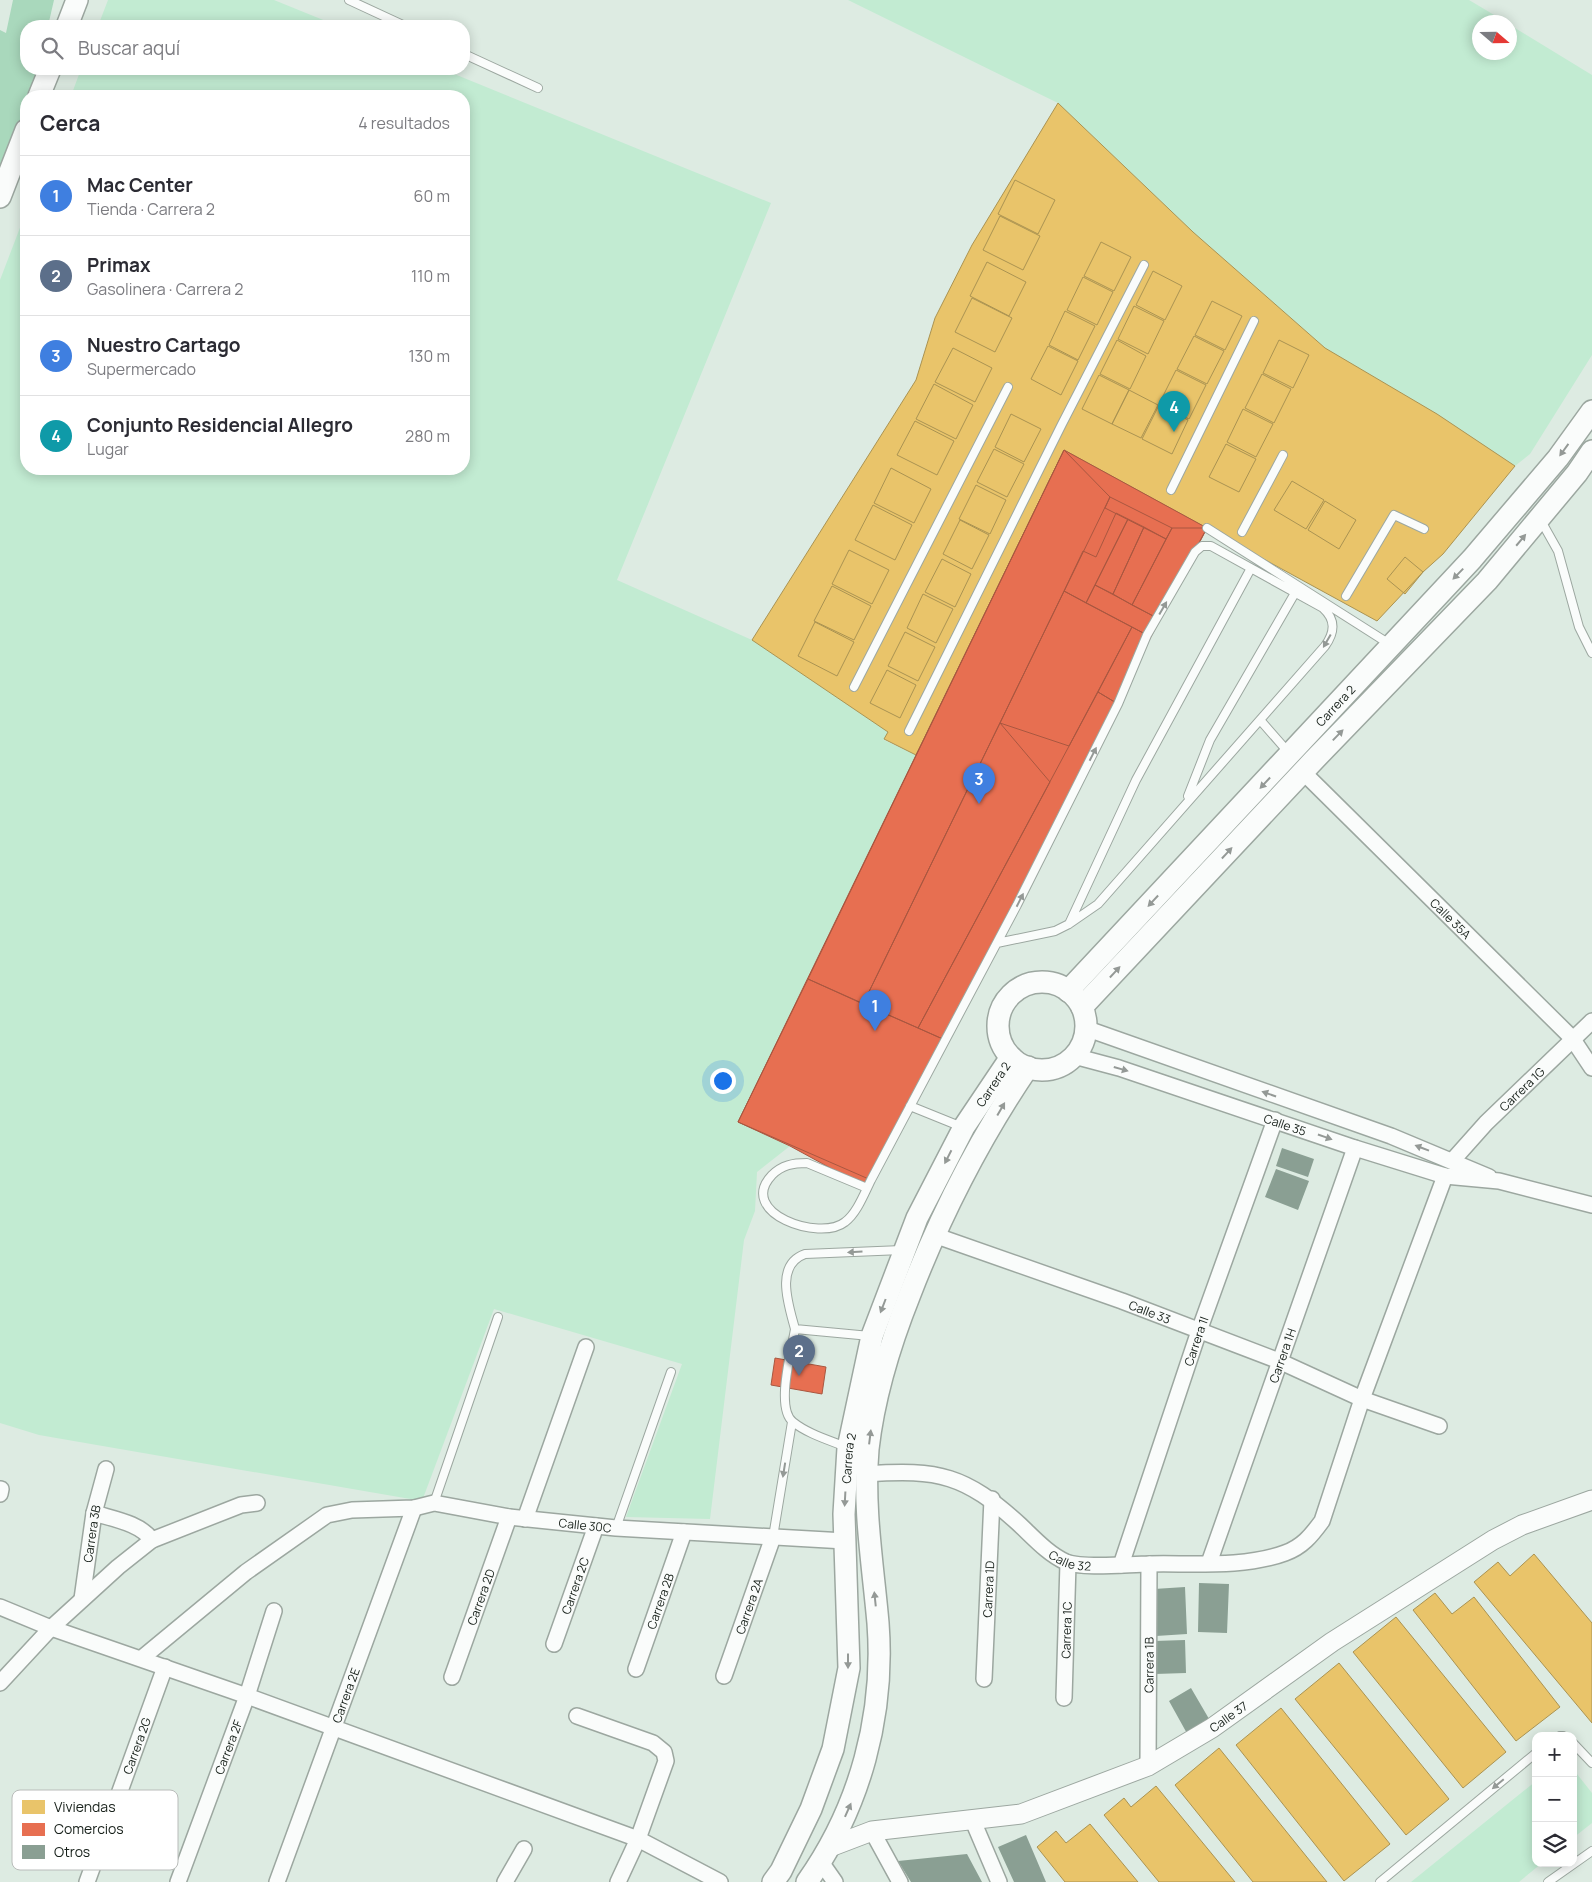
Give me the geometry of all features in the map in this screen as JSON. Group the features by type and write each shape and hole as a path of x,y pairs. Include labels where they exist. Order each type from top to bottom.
{"main road":[{"path":"69,20 77,0"},
{"path":"41,90 48,75"},
{"path":"0,197 20,145"},
{"name":"Carrera 2","path":"1075,999 1290,753 1472,559 1558,458 1592,411"},
{"name":"Carrera 2","path":"1075,999 1303,772 1487,581 1592,451"},
{"path":"1035,982 1049,982 1075,999 1085,1028 1082,1044 1074,1056 1053,1068 1041,1070 1020,1062 1000,1039 998,1018 1003,1005 1011,994 1022,986 1035,982"},
{"name":"Carrera 2","path":"772,1882 782,1870 811,1809 833,1749 849,1668 844,1514 848,1448 872,1336 917,1218 964,1127 1020,1062"},
{"name":"Carrera 2","path":"807,1882 826,1855 850,1808 863,1769 877,1697 878,1625 867,1474 873,1415 882,1373 897,1328 934,1235 1020,1062"}],"street":[{"name":"Calle 35A","path":"1303,772 1572,1038 1592,1068"},
{"name":"Carrera 1G","path":"1453,1160 1486,1123 1572,1038 1592,1021"},
{"name":"Calle 35","path":"1085,1028 1199,1070 1360,1124 1453,1160 1499,1181"},
{"name":"Calle 35","path":"1074,1056 1119,1068 1355,1148 1445,1176 1499,1181 1592,1204"},
{"name":"Carrera 1I","path":"1121,1565 1199,1331 1275,1120"},
{"name":"Carrera 1H","path":"1209,1563 1355,1148"},
{"path":"1362,1399 1445,1176"},
{"name":"Calle 33","path":"934,1235 1122,1301 1279,1361 1362,1399 1438,1426"},
{"path":"524,1519 586,1347"},
{"name":"Calle 32","path":"867,1474 912,1472 944,1477 969,1485 992,1499 1054,1555 1068,1563 1121,1565 1209,1563 1265,1559 1298,1547 1310,1537 1322,1522 1362,1399"},
{"name":"Carrera 3B","path":"82,1599 94,1513 106,1469"},
{"name":"Carrera 1D","path":"984,1679 992,1499"},
{"name":"Calle 37","path":"826,1855 872,1832 1020,1814 1148,1766 1212,1728 1332,1642 1493,1540 1522,1525 1592,1500"},
{"path":"0,1683 51,1628 82,1599 152,1540 241,1504 257,1503"},
{"name":"Calle 30C","path":"142,1658 246,1572 327,1515 352,1510 414,1508 434,1503 509,1518 616,1528 845,1541"},
{"name":"Carrera 2E","path":"276,1882 335,1728 414,1508"},
{"path":"94,1513 138,1528 146,1532 152,1540"},
{"name":"Carrera 2D","path":"452,1677 509,1518"},
{"name":"Carrera 2C","path":"554,1644 596,1526"},
{"name":"Carrera 2B","path":"636,1669 684,1532"},
{"name":"Carrera 2A","path":"724,1676 773,1538"},
{"name":"Carrera 1C","path":"1064,1698 1068,1563"},
{"name":"Carrera 1B","path":"1148,1766 1149,1564"},
{"path":"0,1607 51,1628 142,1658 638,1839 720,1882"},
{"name":"Carrera 2F","path":"178,1882 247,1696 274,1611"},
{"name":"Carrera 2G","path":"121,1790 166,1667"},
{"path":"577,1716 653,1743 664,1752 666,1761 638,1839 618,1882"},
{"path":"973,1821 1000,1882"},
{"path":"872,1832 900,1882"},
{"path":"505,1882 524,1849"},
{"path":"826,1855 835,1882"},
{"name":"Carrera 2G","path":"87,1882 91,1870"}],"lane":[{"path":"349,0 392,20"},
{"path":"470,57 538,88"},
{"path":"909,731 1062,424 1144,265"},
{"path":"1171,490 1254,321"},
{"path":"854,687 1008,387"},
{"path":"1242,532 1283,455"},
{"path":"1346,596 1394,514 1424,529"},
{"path":"1539,518 1558,551 1579,627 1592,653"},
{"path":"1207,528 1391,645"},
{"path":"867,1188 807,1163 799,1163 789,1164 776,1171 764,1187 763,1197 772,1213 791,1222 830,1229 846,1222 853,1214 867,1188 910,1106 997,943 1118,704 1148,635 1195,552 1202,546 1211,546 1250,570 1323,608 1331,616 1334,624 1325,646 1261,721 1186,801 1098,904 1069,924 1055,931 997,943"},
{"path":"1069,924 1136,780 1250,570"},
{"path":"1186,801 1210,740 1295,593"},
{"path":"1261,721 1290,753"},
{"path":"910,1106 964,1127"},
{"path":"773,1538 792,1422 786,1410 784,1396 795,1329 784,1291 790,1268 797,1257 805,1254 904,1250"},
{"path":"434,1503 498,1317"},
{"path":"795,1329 872,1336"},
{"path":"616,1528 670,1372"},
{"path":"792,1422 848,1448"},
{"path":"1577,1747 1592,1763"},
{"path":"1380,1882 1532,1756"},
{"path":"1548,1882 1592,1851"}],"green space":[{"path":"13,0 54,0 49,20 20,20 20,75 37,75 33,90 20,90 20,138 0,197 0,30 6,33"},
{"path":"108,0 274,0 323,20 100,20"},
{"path":"848,0 1469,0 1494,15 1472,15 1472,60 1517,60 1517,29 1592,75 1592,355 1530,454 1515,466 1437,414 1325,348 1193,232 1058,103"},
{"path":"79,75 457,75 771,203 617,580 752,640 888,732 884,740 916,755 738,1122 790,1146 757,1172 755,1211 744,1240 710,1519 626,1517 682,1364 494,1309 422,1501 39,1435 0,1423 0,280 20,228 20,475 470,475 470,90 73,90"},
{"path":"1577,1774 1592,1793 1592,1823 1577,1835"},
{"path":"1532,1784 1532,1867 1537,1867 1519,1882 1411,1882"}],"building: Viviendas":[{"path":"1058,103 1193,232 1325,348 1437,414 1515,466 1443,554 1423,572 1377,621 1064,450 916,755 884,739 888,732 752,640 916,380 935,318 972,245"},
{"path":"1015,180 1055,200 1038,234 998,214"},
{"path":"1000,216 1040,236 1023,270 983,250"},
{"path":"1101,242 1131,257 1114,291 1084,276"},
{"path":"987,262 1026,282 1009,316 970,296"},
{"path":"1153,271 1182,286 1165,320 1136,305"},
{"path":"1083,277 1113,292 1097,325 1067,310"},
{"path":"972,298 1012,318 995,352 955,332"},
{"path":"1212,301 1242,316 1225,350 1195,335"},
{"path":"1134,306 1164,321 1148,354 1118,339"},
{"path":"1065,311 1095,326 1078,360 1049,345"},
{"path":"1194,336 1224,351 1207,384 1177,369"},
{"path":"1117,340 1146,356 1130,389 1100,374"},
{"path":"1279,340 1309,355 1293,388 1263,373"},
{"path":"1048,346 1078,361 1061,395 1031,379"},
{"path":"953,348 992,368 975,402 935,382"},
{"path":"1176,370 1206,385 1189,419 1159,404"},
{"path":"1262,374 1291,389 1274,423 1245,408"},
{"path":"1099,375 1129,390 1112,424 1082,409"},
{"path":"934,384 973,405 956,439 916,419"},
{"path":"1129,390 1158,405 1141,438 1112,424"},
{"path":"1159,405 1188,420 1172,454 1142,439"},
{"path":"1243,409 1273,424 1256,457 1227,442"},
{"path":"1011,414 1041,429 1024,462 995,447"},
{"path":"915,421 954,441 937,475 897,455"},
{"path":"1226,444 1256,459 1239,492 1209,477"},
{"path":"994,449 1024,464 1007,497 977,482"},
{"path":"891,468 931,489 914,523 874,503"},
{"path":"1292,481 1324,500 1306,529 1274,510"},
{"path":"976,485 1006,500 990,534 959,519"},
{"path":"1325,501 1356,520 1339,549 1308,530"},
{"path":"873,505 912,525 895,560 855,540"},
{"path":"960,520 989,535 972,569 943,554"},
{"path":"849,550 889,570 872,604 832,584"},
{"path":"1405,557 1423,572 1405,594 1387,579"},
{"path":"942,559 971,574 955,607 925,592"},
{"path":"832,586 871,606 854,640 814,621"},
{"path":"923,594 953,609 936,643 907,628"},
{"path":"815,622 854,642 837,676 798,656"},
{"path":"905,632 935,647 918,681 888,666"},
{"path":"887,670 916,685 900,718 870,703"},
{"path":"1534,1554 1592,1623 1592,1723 1474,1582 1498,1562 1510,1576"},
{"path":"1435,1593 1452,1614 1474,1597 1560,1707 1516,1741 1413,1610"},
{"path":"1396,1617 1506,1752 1463,1788 1353,1652"},
{"path":"1339,1663 1449,1799 1406,1835 1295,1699"},
{"path":"1281,1708 1390,1844 1344,1881 1236,1745"},
{"path":"1219,1748 1327,1882 1253,1882 1175,1785"},
{"path":"1156,1786 1235,1882 1159,1882 1104,1815 1124,1798 1131,1807"},
{"path":"1090,1824 1138,1882 1065,1882 1037,1847 1056,1831 1066,1843"}],"building: Comercios":[{"path":"1064,450 1207,528 867,1188 790,1146 738,1122"},
{"path":"1064,450 1110,497 863,1004 808,979"},
{"path":"1110,497 1172,528 1166,539 1105,508"},
{"path":"1116,513 1128,519 1086,603 1064,591 1083,551 1096,557"},
{"path":"1128,519 1144,527 1113,594 1095,585"},
{"path":"1144,527 1166,539 1132,605 1113,594"},
{"path":"1172,528 1207,528 1157,618 1132,605"},
{"path":"1095,585 1157,618 1147,635 1086,603"},
{"path":"1064,591 1132,627 1069,746 1000,723"},
{"path":"1132,627 1147,635 1118,704 1098,692"},
{"path":"1098,692 1118,704 945,1040 918,1028"},
{"path":"1000,723 1050,782 918,1028 863,1004"},
{"path":"808,979 945,1040 871,1180 738,1122"},
{"path":"775,1358 826,1367 822,1394 771,1385"}],"building: Otros":[{"path":"1282,1148 1314,1159 1308,1177 1276,1166"},
{"path":"1276,1169 1309,1181 1298,1210 1265,1197"},
{"path":"1199,1583 1229,1584 1227,1633 1198,1632"},
{"path":"1185,1587 1187,1634 1156,1636 1154,1589"},
{"path":"1185,1640 1186,1673 1155,1674 1154,1641"},
{"path":"1191,1688 1212,1724 1189,1737 1169,1701"},
{"path":"1026,1835 1046,1882 1014,1882 998,1847"},
{"path":"967,1854 982,1882 911,1882 898,1861"}],"place":[{"name":"Conjunto Residencial Allegro","path":"1174,432"},
{"name":"Nuestro Cartago","path":"979,804"},
{"name":"Mac Center","path":"875,1031"},
{"name":"Primax","path":"799,1376"}]}
